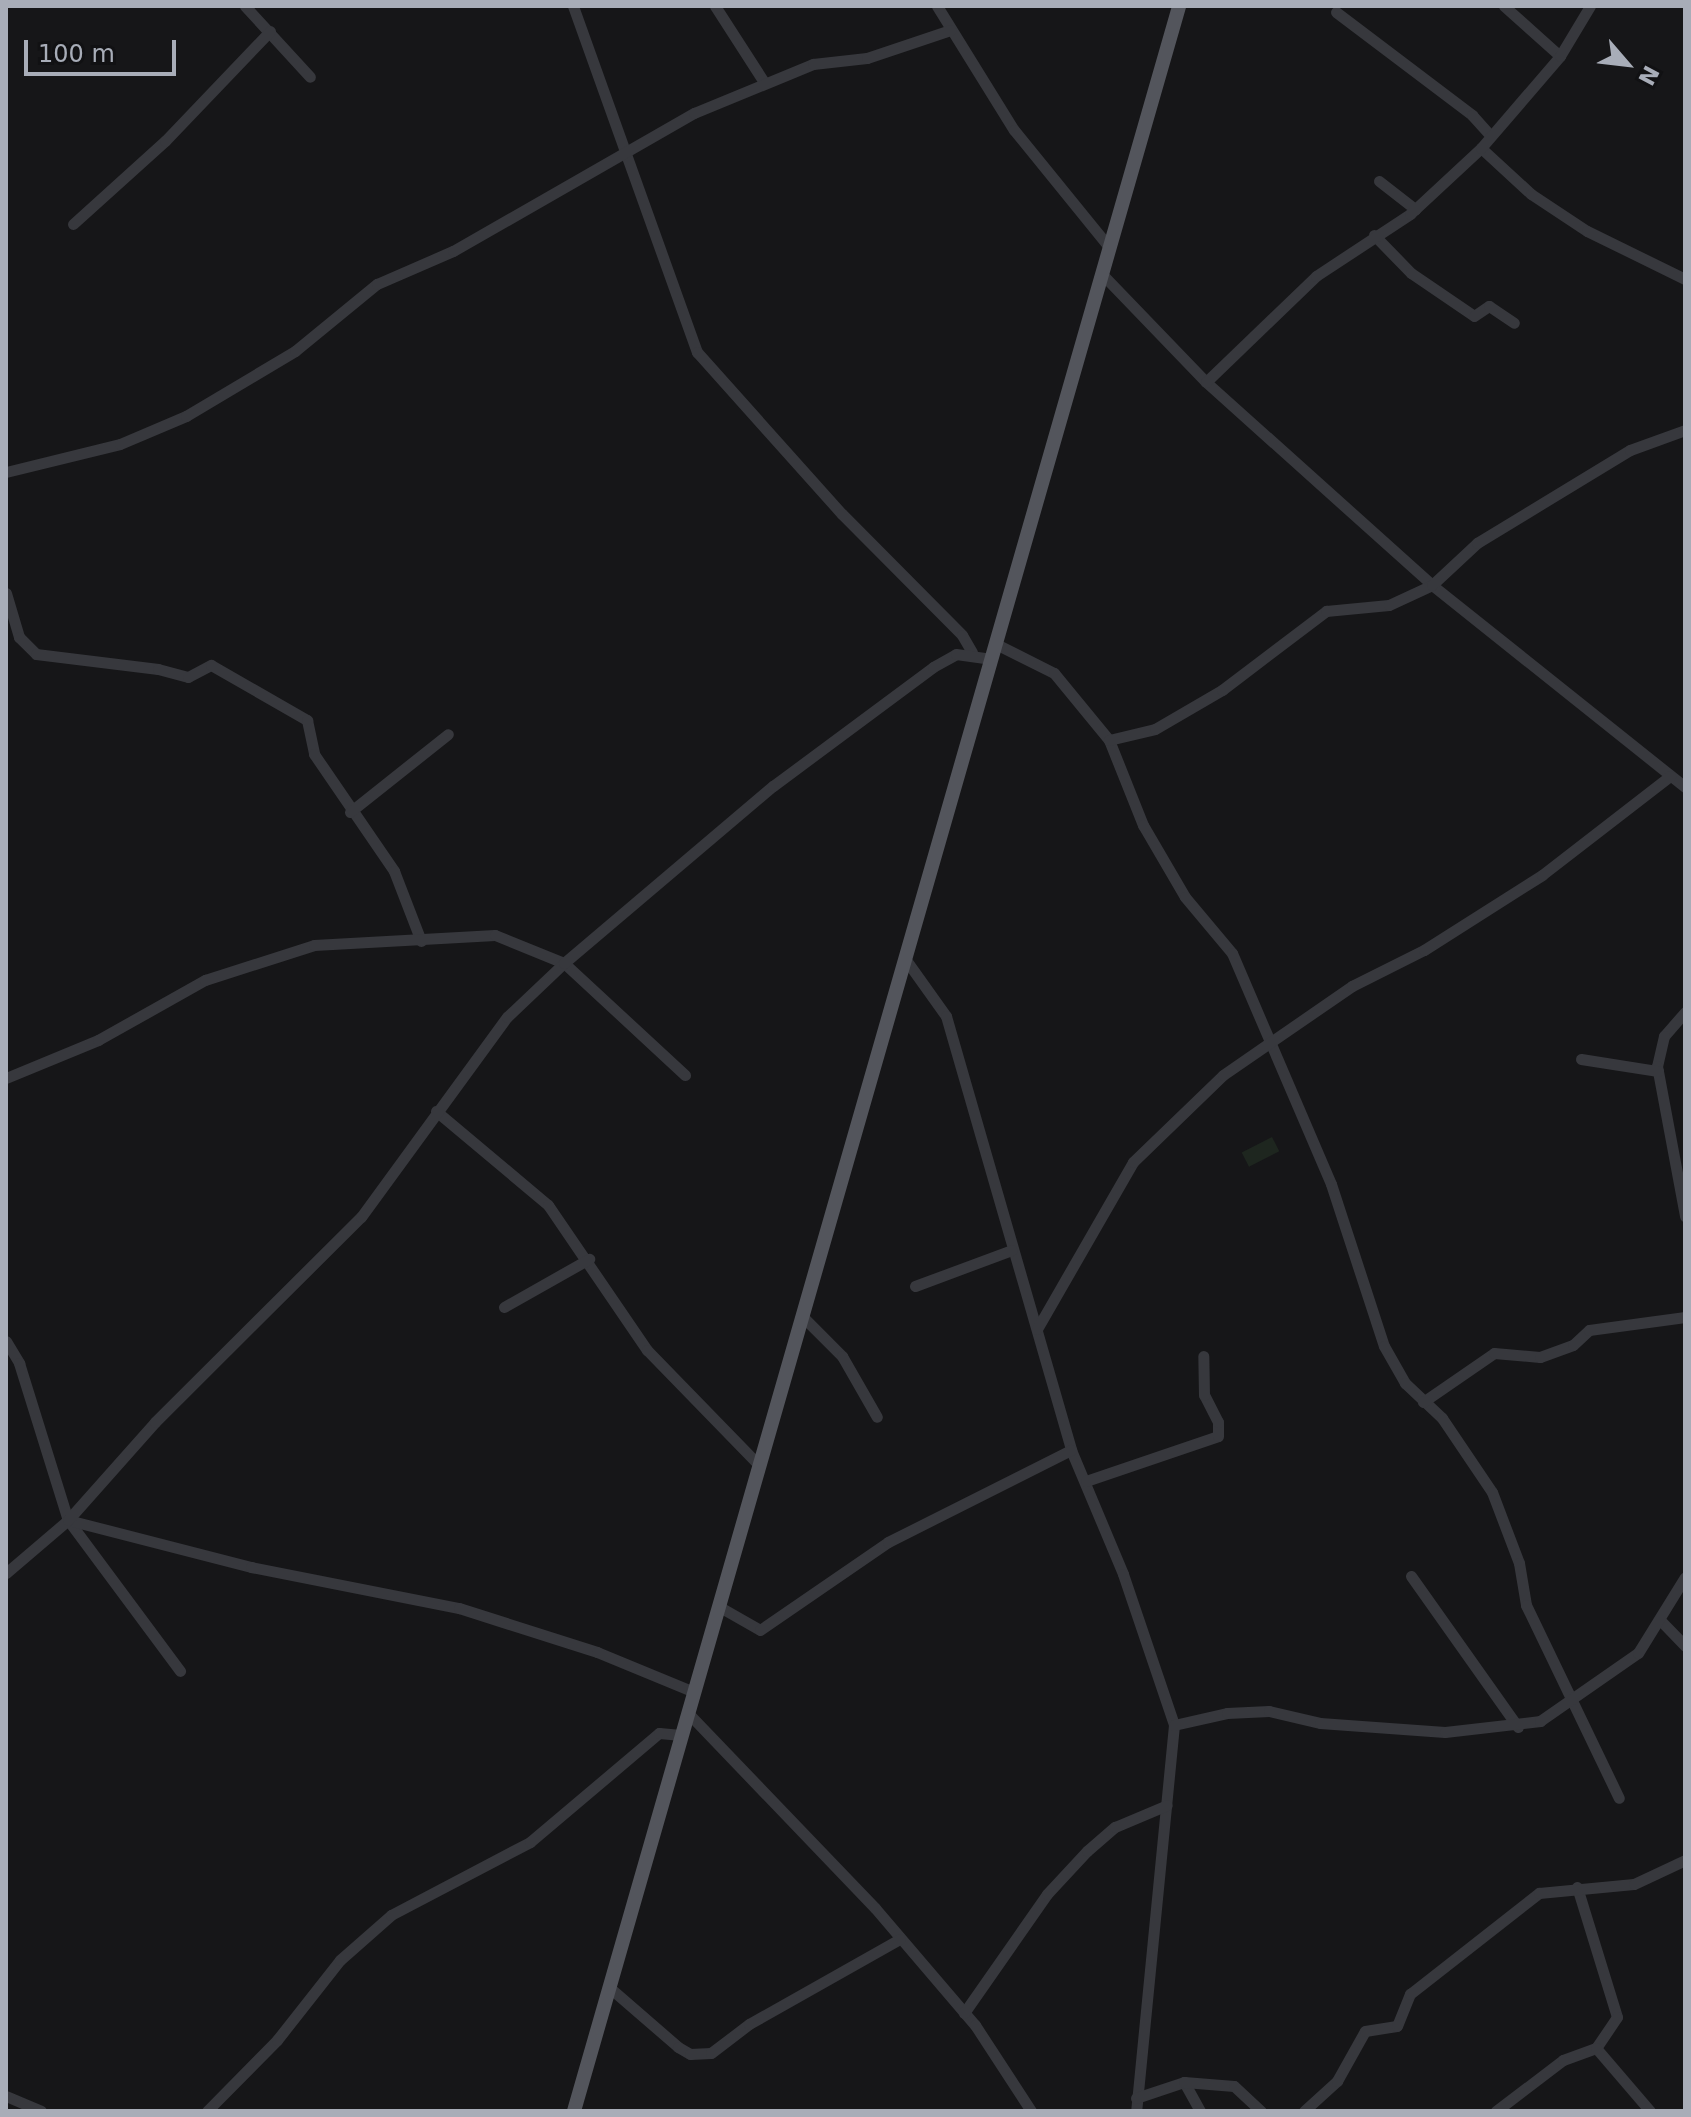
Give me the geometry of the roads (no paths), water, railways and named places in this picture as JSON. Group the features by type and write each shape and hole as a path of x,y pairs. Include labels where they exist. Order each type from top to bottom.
{"main road":[{"path":"574,2111 1179,6"}],"street":[{"path":"245,6 310,77"},
{"path":"573,6 627,148 674,296 708,369 962,635 972,652"},
{"path":"715,6 764,82"},
{"path":"937,6 1014,130 1109,247"},
{"path":"1504,6 1560,56"},
{"path":"1206,382 1316,276 1415,209 1481,148 1560,56 1590,6"},
{"path":"1336,12 1472,115 1491,136"},
{"path":"6,472 120,444 186,416 295,351 377,284 453,251 627,148 764,82 813,64 867,58 950,30"},
{"path":"73,224 165,141 270,31"},
{"path":"1481,148 1531,194 1587,231 1685,279"},
{"path":"1379,181 1415,209"},
{"path":"1374,235 1411,273 1474,316 1489,306 1514,323"},
{"path":"1101,273 1206,382 1432,585 1685,787"},
{"path":"1109,740 1155,729 1222,690 1326,611 1389,605 1432,585 1477,543 1630,450 1685,430"},
{"path":"6,593 19,637 36,654 158,669 188,677 211,665 307,720 314,754 350,812 394,871 421,941"},
{"path":"996,644 1054,673 1109,740 1143,825 1185,897 1232,953 1331,1184 1384,1346 1423,1402 1442,1418 1492,1492 1519,1563 1526,1605 1619,1798"},
{"path":"6,1573 68,1520 155,1422 361,1217 507,1017 564,963 773,786 933,667 956,654 972,652 992,659"},
{"path":"350,812 448,734"},
{"path":"1037,1329 1133,1162 1223,1075 1270,1038 1369,975 1424,950 1542,875 1670,776"},
{"path":"6,1078 98,1040 224,972 314,945 357,939 421,941 495,935 564,963 685,1075"},
{"path":"906,960 946,1016 1071,1450 1086,1481 1174,1725 1136,2111"},
{"path":"1685,1012 1664,1036 1658,1071 1685,1216"},
{"path":"1581,1059 1658,1071"},
{"path":"436,1111 548,1205 589,1259 647,1350 758,1464"},
{"path":"915,1286 1012,1250"},
{"path":"504,1307 589,1259"},
{"path":"802,1316 842,1356 877,1417"},
{"path":"1423,1402 1494,1353 1540,1357 1573,1345 1589,1330 1685,1317"},
{"path":"6,1341 34,1407 68,1520 180,1671"},
{"path":"1086,1481 1218,1436 1218,1422 1204,1395 1203,1356"},
{"path":"718,1606 760,1630 888,1542 1071,1450"},
{"path":"68,1520 251,1567 459,1608 597,1652 694,1692"},
{"path":"1411,1576 1518,1727"},
{"path":"1174,1725 1227,1713 1269,1711 1320,1723 1390,1729 1518,1727 1540,1721 1638,1653 1661,1621 1685,1577"},
{"path":"1661,1621 1685,1646"},
{"path":"688,1713 724,1746 964,2013 1031,2111"},
{"path":"207,2111 277,2040 340,1960 391,1915 530,1842 659,1733 681,1735"},
{"path":"964,2013 1047,1894 1087,1851 1115,1827 1167,1805"},
{"path":"1304,2111 1337,2081 1365,2031 1397,2026 1410,1994 1539,1893 1634,1884 1685,1860"},
{"path":"1496,2111 1563,2060 1596,2048 1617,2017 1577,1887"},
{"path":"610,1988 678,2047 690,2054 711,2053 749,2024 900,1939"},
{"path":"1596,2048 1650,2111"},
{"path":"1136,2098 1184,2082 1234,2086 1261,2111"},
{"path":"1184,2082 1200,2111"},
{"path":"6,2096 34,2109"}]}
